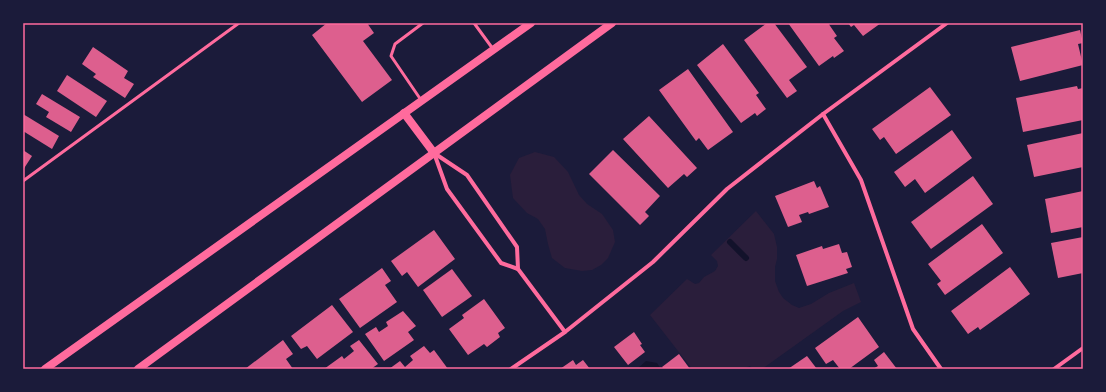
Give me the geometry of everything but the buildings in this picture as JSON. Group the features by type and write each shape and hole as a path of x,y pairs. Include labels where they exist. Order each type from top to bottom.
{"main road":[{"path":"45,369 532,23"},
{"path":"138,369 612,23"},
{"path":"404,114 434,153"}],"street":[{"path":"511,369 564,332 653,262 727,189 822,114 947,23"},
{"path":"822,114 861,180 913,329 941,369"},
{"path":"434,153 447,189 501,263 518,269 564,332"},
{"path":"434,153 467,176 518,247 518,269"},
{"path":"1054,369 1083,348"}],"lane":[{"path":"23,181 239,23"},
{"path":"422,101 391,56 395,44 423,23"},
{"path":"474,23 494,50"}],"shaded area":[{"path":"535,152 554,157 568,172 579,195 587,204 602,214 613,230 615,242 608,258 601,265 592,270 582,271 565,268 552,258 545,229 538,219 527,213 513,198 510,175 519,158"},
{"path":"756,211 774,234 777,247 775,281 783,298 799,308 811,304 829,293 854,283 861,302 843,311 762,369 753,369 750,366 741,369 692,369 650,315 687,279 695,284 699,283 704,277 715,271 718,266 717,261 711,255"},
{"path":"646,361 657,363 661,369 637,369"}],"waterway":[{"path":"730,242 746,258"}]}
